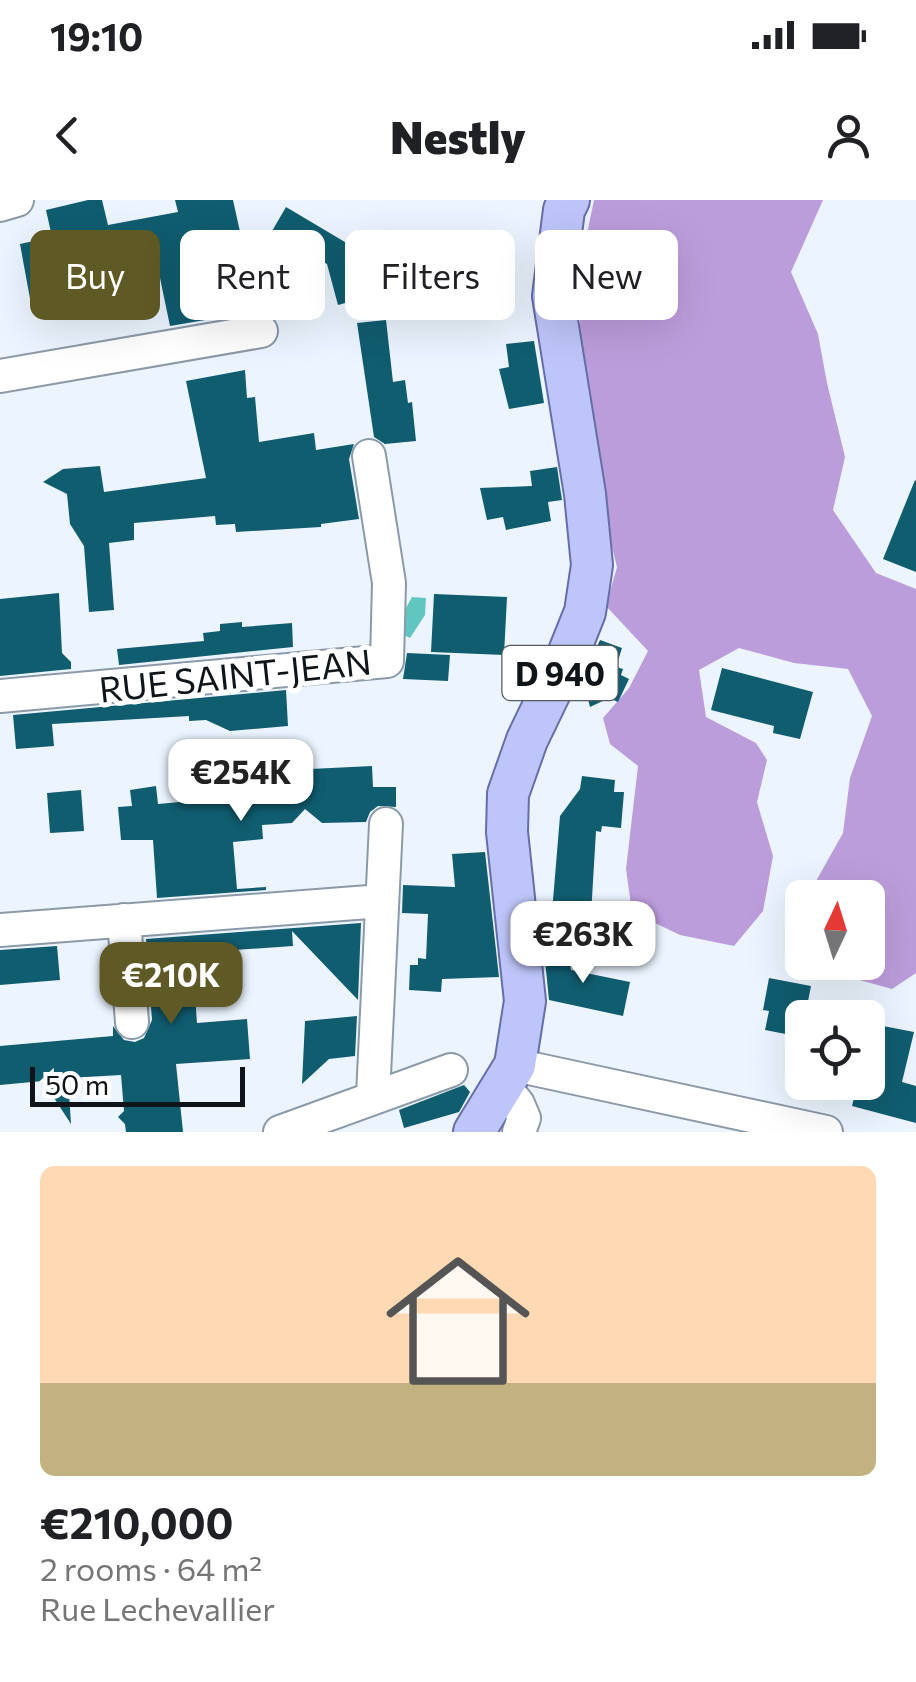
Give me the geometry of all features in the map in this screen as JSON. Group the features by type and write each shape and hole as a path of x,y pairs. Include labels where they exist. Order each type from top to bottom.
{"main road":[{"name":"D 940","path":"474,1132 510,1076 525,1001 507,832 508,794 526,740 568,657 585,612 592,566 585,494 554,296 564,210 569,200"}],"street":[{"path":"0,204 17,200"},
{"path":"0,376 262,331"},
{"name":"RUE SAINT-JEAN","path":"0,696 387,662 389,583 369,456"},
{"path":"373,1096 386,824"},
{"path":"0,930 382,900"},
{"path":"124,920 132,1022"},
{"path":"280,1132 451,1070"},
{"path":"519,1132 524,1118 510,1076 826,1132"}],"shaded area":[{"path":"594,200 823,200 791,272 818,334 845,457 833,510 876,573 916,589 916,973 892,989 860,980 885,980 885,880 817,880 843,833 850,778 872,716 848,669 794,663 739,648 699,670 706,717 756,743 767,760 757,802 773,856 763,911 734,946 680,935 632,912 626,869 638,766 610,744 603,718 629,688 648,651 606,606 617,567 583,397 580,320 678,320 678,230 588,230"},
{"path":"412,597 426,598 425,615 410,638 400,633 401,617"}],"building":[{"path":"102,200 108,225 178,212 175,200 233,200 240,230 180,230 180,320 205,320 170,326 160,278 160,230 50,230 46,210"},
{"path":"286,207 325,230 273,230"},
{"path":"325,230 345,242 345,303 338,305 327,264"},
{"path":"30,242 30,299 20,244"},
{"path":"386,320 393,382 405,380 416,441 385,444 374,437 357,323"},
{"path":"534,341 544,403 509,409 499,369 509,367 506,344"},
{"path":"245,370 247,398 255,397 259,442 314,433 316,450 354,444 349,459 359,519 321,527 236,532 235,524 216,525 215,516 134,523 134,540 109,543 114,610 89,612 84,546 70,524 67,494 43,482 63,469 100,466 104,492 206,478 186,381"},
{"path":"557,467 562,500 548,502 551,521 506,530 503,517 487,520 480,488 532,486 530,471"},
{"path":"916,481 916,572 883,559"},
{"path":"59,593 62,653 71,662 71,669 0,676 0,599"},
{"path":"434,594 507,597 504,655 431,652"},
{"path":"242,622 242,627 292,623 293,647 119,665 117,649 204,641 203,633 220,631 220,624"},
{"path":"600,640 622,648 616,667 623,669 621,675 629,679 618,702 609,698 590,707 585,688 580,686"},
{"path":"407,653 450,655 448,681 403,679"},
{"path":"722,668 813,692 800,739 773,733 774,726 711,710"},
{"path":"286,690 288,726 230,731 206,720 189,721 189,716 52,724 54,746 16,749 13,715"},
{"path":"372,766 373,787 396,787 396,807 378,806 366,822 322,823 305,809 292,823 262,825 263,839 233,842 237,889 266,890 157,898 153,840 121,840 118,807 132,806 130,790 156,786 158,804 259,795 258,786 280,785 279,775 290,775 290,770"},
{"path":"582,776 615,780 614,792 624,792 621,828 602,826 601,832 596,831 591,915 552,912 560,816 580,789"},
{"path":"81,790 84,831 50,833 47,793"},
{"path":"485,852 499,977 442,979 441,992 409,990 410,965 418,965 418,958 426,959 428,914 402,913 403,885 455,887 452,854"},
{"path":"361,923 358,1000 292,931 293,946 192,953 197,1023 247,1019 250,1059 176,1064 183,1132 126,1132 118,1117 124,1111 121,1075 68,1078 71,1124 43,1081 0,1085 0,1046 113,1036 113,1026 124,1040 135,1042 144,1038 152,1020 146,939"},
{"path":"57,946 60,980 0,985 0,950"},
{"path":"567,949 571,970 630,982 623,1016 549,1000 544,950"},
{"path":"769,978 811,986 808,1000 785,1000 785,1034 765,1030 769,1011 763,1010"},
{"path":"357,1016 355,1056 329,1059 302,1084 305,1021"},
{"path":"885,1026 914,1032 902,1082 916,1086 916,1123 852,1106 854,1100 885,1100"},
{"path":"464,1085 470,1092 459,1112 404,1128 399,1110"}]}
